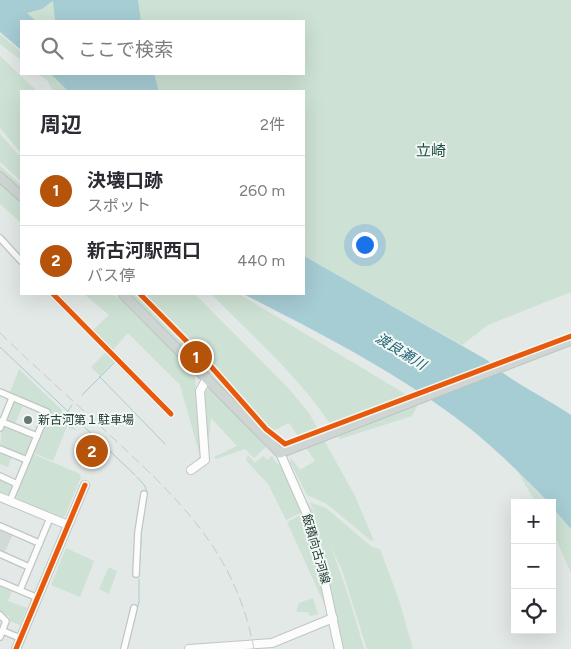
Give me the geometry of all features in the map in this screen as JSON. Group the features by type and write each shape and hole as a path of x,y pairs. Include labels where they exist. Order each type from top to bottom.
{"main road":[{"path":"0,178 20,195"},
{"path":"124,295 283,451 571,340"}],"street":[{"path":"0,238 20,260"},
{"path":"55,295 171,414"},
{"path":"191,470 205,460 200,392 207,378"},
{"path":"0,392 46,412 10,501"},
{"path":"12,398 1,423 37,436"},
{"path":"0,449 27,460"},
{"name":"飯積向古河線","path":"283,451 306,512 321,565 339,649"},
{"path":"0,476 17,484"},
{"path":"16,649 85,484"},
{"path":"136,574 138,532 144,494"},
{"path":"0,497 68,525"},
{"path":"20,590 50,518"},
{"path":"0,526 39,543"},
{"path":"0,554 29,567"},
{"path":"0,582 38,598"},
{"path":"124,649 134,608"},
{"path":"0,615 6,618 1,634 20,638"},
{"path":"189,649 241,648 272,644 333,618"}],"shaded area":[{"path":"0,529 13,534 4,554 0,552"}],"green space":[{"path":"138,0 571,0 571,292 488,325 462,345 305,257 305,90 159,90 154,75 305,75 305,20 141,20"},
{"path":"54,1 55,20 35,20 27,13 42,9"},
{"path":"0,34 20,51 20,59 0,44"},
{"path":"0,56 36,90 20,90 20,152 0,128"},
{"path":"39,75 52,75 67,90 52,90 47,80"},
{"path":"0,134 20,157 20,180 0,162"},
{"path":"0,166 20,184 20,192 0,174"},
{"path":"0,181 20,200 20,222 0,204"},
{"path":"85,295 114,295 129,304 194,371 203,455 199,461 196,461 200,456 180,385 128,333 112,351 93,330 109,315"},
{"path":"132,295 139,295 191,351 194,351 206,363 207,368 265,429 141,307"},
{"path":"142,295 196,295 290,390 309,413 355,496 374,541 370,540 327,504 307,495 290,462 291,458 300,470 315,461 289,423 271,432 230,385"},
{"path":"212,295 241,295 407,395 417,407 412,416 340,439 312,399 263,345"},
{"path":"107,351 116,360 100,376 91,367"},
{"path":"19,369 70,418 70,425 78,431 69,428 68,424 53,461 34,453 51,411 0,390 0,388 10,392"},
{"path":"207,389 212,389 266,447 254,458 245,449 216,459 214,457 237,446 211,418 208,448 203,396"},
{"path":"16,402 23,405 15,424 9,422 7,418 12,403"},
{"path":"8,426 30,436 32,439 26,454 22,455 0,446 2,428"},
{"path":"0,451 12,456 8,467 0,464"},
{"path":"33,454 80,474 81,477 65,516 61,518 17,499 16,496"},
{"path":"248,455 255,463 263,456 267,460 272,456 278,465 280,464 302,512 286,520 268,484 246,460"},
{"path":"518,472 544,499 534,499"},
{"path":"0,479 10,484 12,487 10,493 6,495 0,492"},
{"path":"304,499 322,526 331,547 364,649 342,649"},
{"path":"310,502 326,508 372,547 380,549 399,600 413,649 367,649 342,570"},
{"path":"556,512 571,529 571,573 556,539"},
{"path":"303,514 322,580 328,612 287,522"},
{"path":"66,548 94,561 80,597 51,585"},
{"path":"109,567 117,571 109,594 99,589"},
{"path":"0,585 12,590 8,601 27,608 20,625 9,621 10,617 0,612"},
{"path":"313,598 318,614 310,616 308,612 296,612 299,603"}],"water":[{"path":"0,0 138,0 141,20 55,20 53,1 42,9 27,13 35,20 20,20 20,49 0,32"},
{"path":"52,75 154,75 159,90 67,90"},
{"name":"渡良瀬川","path":"305,257 487,360 506,375 571,415 571,529 556,512 556,499 545,499 520,473 468,427 415,389 359,355 245,295 305,295"}],"waterway":[{"path":"0,347 135,475"},
{"path":"82,395 116,361"},
{"path":"100,377 165,444"},
{"path":"68,411 72,405"},
{"path":"137,477 145,486 147,493"},
{"path":"141,534 146,497"},
{"path":"21,649 82,501"},
{"path":"139,574 141,538"},
{"path":"127,649 139,602 139,579"}],"railway":[{"path":"0,333 139,462 203,532 220,557 234,585 246,615 254,649"}],"cycle path":[{"path":"54,295 171,414"},
{"path":"141,295 207,362 266,429 285,444 571,336"},
{"path":"16,649 85,485"}],"place":[{"name":"決壊口跡","path":"196,357"},
{"name":"新古河第１駐車場","path":"28,420"},
{"name":"新古河駅西口","path":"92,451"}],"district":[{"name":"立崎","path":"431,151"}]}
